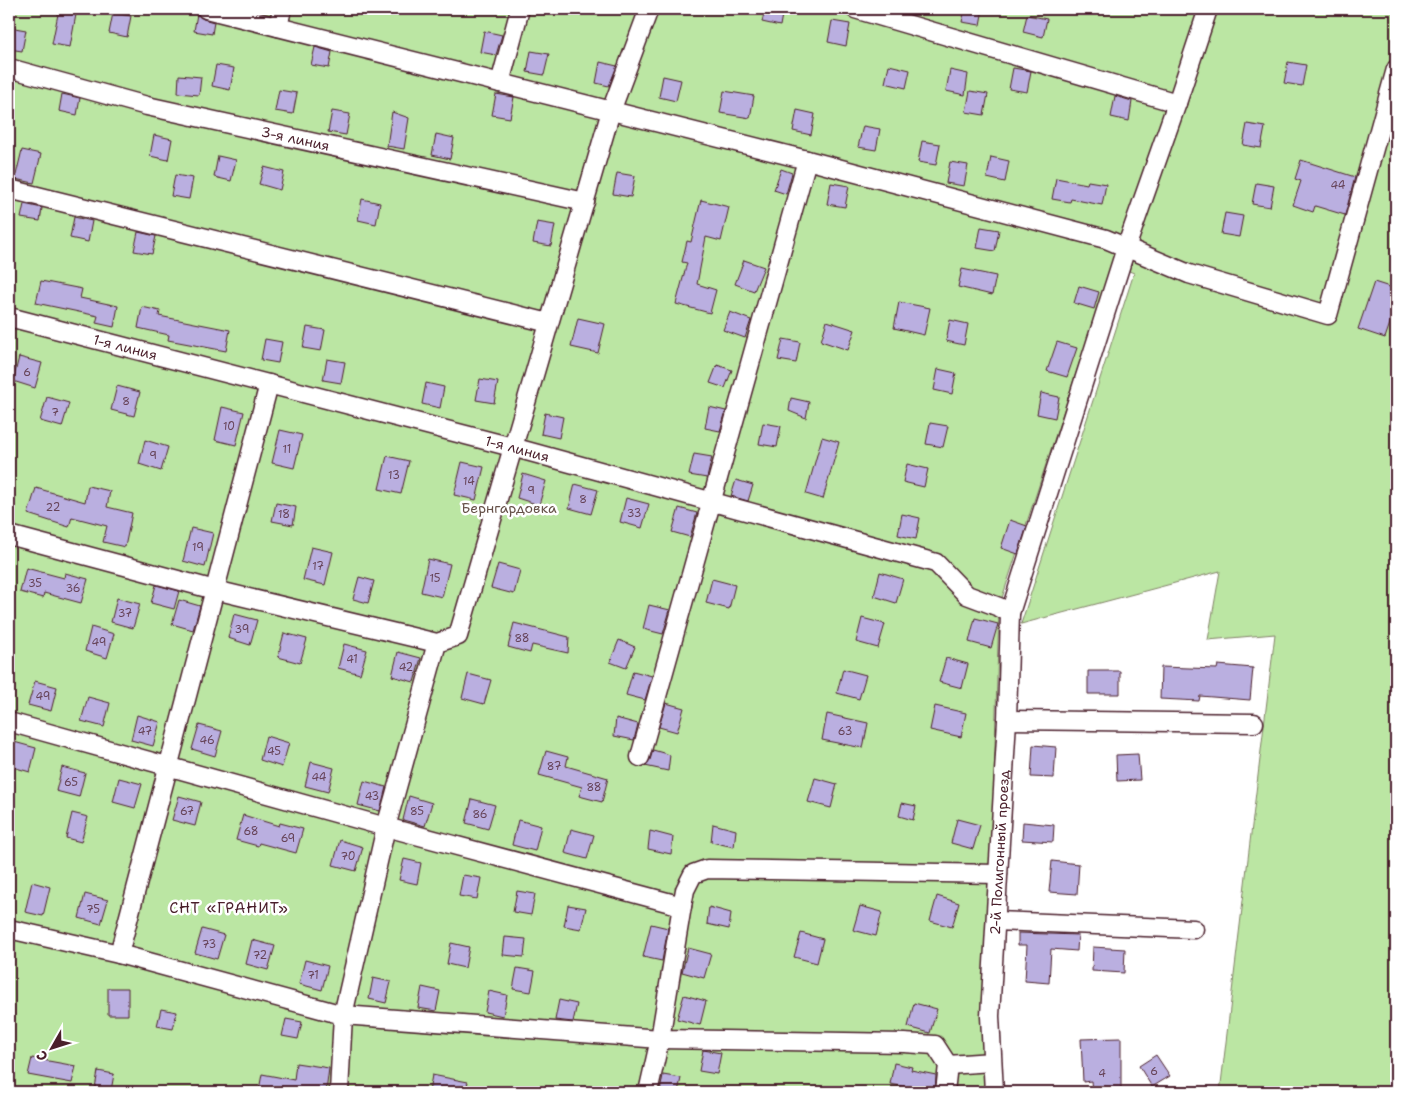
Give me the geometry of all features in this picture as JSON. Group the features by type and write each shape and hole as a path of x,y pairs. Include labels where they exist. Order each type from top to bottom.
{"street":[{"path":"206,9 807,160 1106,239 1189,274 1328,315 1396,69"},
{"path":"278,27 282,9"},
{"path":"500,83 520,9"},
{"path":"9,535 215,590 437,643 458,636 611,111 649,9"},
{"path":"855,9 1177,104"},
{"name":"2-й Полигонный проезд","path":"994,1092 990,1016 1007,720 1010,613 1126,248 1177,104 1208,9"},
{"name":"3-я линия","path":"9,68 148,106 585,202"},
{"path":"640,757 807,160"},
{"path":"9,189 549,323"},
{"name":"1-я линия","path":"9,317 512,447 936,563 967,595 1010,613"},
{"path":"119,954 269,384"},
{"path":"339,1092 343,1015 386,827 437,643"},
{"path":"1007,720 1254,723"},
{"path":"9,722 386,827 682,906"},
{"path":"648,1092 660,1040 685,890 693,874 707,869 998,874"},
{"path":"996,921 1194,929"},
{"path":"9,929 119,954 343,1015 660,1040 935,1045 948,1066 945,1092"},
{"path":"948,1066 992,1062"}],"green space":[{"name":"Бернгардовка","path":"9,9 1396,9 1396,1092 1220,1092 1275,634 1208,640 1220,571 1021,624 1134,273 1112,264 999,607 985,1092 9,1092"}],"building":[{"path":"59,9 77,9 70,47 52,44"},
{"path":"765,9 783,9 780,26 762,22"},
{"path":"965,9 983,9 980,25 962,22"},
{"path":"113,13 131,16 127,37 109,33"},
{"path":"197,14 203,19 214,22 212,34 194,31"},
{"path":"1027,15 1047,19 1043,37 1023,32"},
{"path":"832,21 850,24 846,46 828,42"},
{"path":"9,27 26,30 22,51 9,49"},
{"path":"484,31 502,35 496,55 480,52"},
{"path":"315,47 332,52 329,68 311,65"},
{"path":"531,51 549,54 544,75 527,72"},
{"path":"600,62 617,66 609,86 596,83"},
{"path":"1288,62 1306,65 1302,86 1284,83"},
{"path":"216,65 234,68 230,90 212,86"},
{"path":"889,65 910,70 906,88 885,83"},
{"path":"1013,68 1031,71 1027,92 1009,89"},
{"path":"950,70 968,74 965,95 946,91"},
{"path":"179,75 201,77 199,95 178,93"},
{"path":"663,76 681,80 676,101 659,97"},
{"path":"279,90 297,93 293,114 275,111"},
{"path":"724,91 754,96 750,118 720,113"},
{"path":"970,91 988,94 984,115 966,112"},
{"path":"62,94 80,98 77,115 59,111"},
{"path":"496,94 514,97 510,118 492,115"},
{"path":"1115,96 1132,101 1129,121 1111,117"},
{"path":"797,110 815,114 811,135 793,131"},
{"path":"332,111 350,114 346,135 328,132"},
{"path":"392,112 409,118 404,149 387,146"},
{"path":"1247,124 1265,127 1261,148 1243,145"},
{"path":"863,126 880,129 876,150 858,147"},
{"path":"436,134 454,138 450,159 432,155"},
{"path":"154,135 172,139 168,160 150,156"},
{"path":"922,141 940,144 936,165 918,162"},
{"path":"22,150 41,154 34,183 15,179"},
{"path":"218,156 236,160 231,181 214,177"},
{"path":"991,157 1009,161 1005,182 987,178"},
{"path":"1301,160 1355,177 1345,215 1315,206 1313,212 1293,205 1301,181 1295,179"},
{"path":"950,162 968,165 964,186 946,183"},
{"path":"264,167 284,172 280,190 259,184"},
{"path":"781,169 792,173 786,194 774,190"},
{"path":"617,173 635,176 631,197 613,194"},
{"path":"175,175 193,178 189,199 171,196"},
{"path":"1056,178 1087,184 1088,181 1106,184 1102,205 1071,199 1070,202 1052,199"},
{"path":"831,183 849,186 845,207 827,204"},
{"path":"1256,183 1274,186 1270,207 1252,204"},
{"path":"362,199 380,203 376,224 358,220"},
{"path":"701,200 729,207 721,241 706,237 697,284 716,290 710,313 676,304 687,263 682,262 687,241 691,242"},
{"path":"24,204 42,208 40,221 21,218"},
{"path":"1225,213 1243,216 1239,237 1221,234"},
{"path":"74,217 92,221 88,242 70,238"},
{"path":"537,222 555,225 551,246 533,243"},
{"path":"981,227 999,230 995,251 977,248"},
{"path":"138,232 156,236 152,254 134,251"},
{"path":"744,260 764,267 754,291 735,284"},
{"path":"962,269 996,276 992,295 958,287"},
{"path":"41,281 82,289 80,298 118,306 114,327 96,323 98,316 36,303"},
{"path":"1374,282 1396,289 1396,306 1385,338 1358,329"},
{"path":"1079,286 1099,292 1094,309 1074,303"},
{"path":"899,302 930,308 924,335 894,328"},
{"path":"142,307 160,311 159,316 230,330 226,351 168,340 169,335 138,328"},
{"path":"730,312 751,320 745,338 723,330"},
{"path":"578,318 605,324 598,353 571,347"},
{"path":"950,320 968,324 964,345 946,341"},
{"path":"827,321 855,330 848,350 821,341"},
{"path":"307,327 325,330 321,351 303,348"},
{"path":"265,339 282,342 278,363 261,360"},
{"path":"783,339 800,342 796,363 778,360"},
{"path":"1057,342 1077,348 1067,377 1047,371"},
{"path":"19,357 42,363 35,388 13,381"},
{"path":"327,359 345,362 341,383 323,380"},
{"path":"717,365 732,370 725,388 710,383"},
{"path":"938,369 956,373 952,394 934,390"},
{"path":"480,379 498,382 494,403 476,400"},
{"path":"426,383 444,387 440,408 422,404"},
{"path":"117,386 140,392 134,416 111,410"},
{"path":"1041,393 1059,397 1055,418 1037,414"},
{"path":"47,397 69,403 62,427 40,421"},
{"path":"791,398 809,402 806,418 789,411"},
{"path":"222,407 244,412 236,445 215,440"},
{"path":"709,407 726,411 720,431 705,428"},
{"path":"545,413 563,417 559,438 541,434"},
{"path":"763,423 781,426 777,447 759,444"},
{"path":"930,423 948,426 943,447 926,444"},
{"path":"280,430 302,435 294,468 272,463"},
{"path":"822,437 839,442 823,499 806,494"},
{"path":"145,440 168,447 161,471 139,464"},
{"path":"694,454 712,457 707,478 689,475"},
{"path":"387,456 409,461 401,494 379,489"},
{"path":"462,462 484,467 476,500 454,495"},
{"path":"907,464 928,469 924,487 903,482"},
{"path":"523,474 546,481 539,505 517,498"},
{"path":"736,480 753,485 748,501 731,496"},
{"path":"575,484 598,490 591,514 569,508"},
{"path":"88,486 110,491 107,507 132,513 125,547 103,542 107,526 72,517 69,527 28,514 36,488 85,502"},
{"path":"626,498 649,504 642,528 620,522"},
{"path":"276,503 296,507 293,525 272,521"},
{"path":"679,508 697,513 690,537 672,532"},
{"path":"902,514 920,518 916,539 898,535"},
{"path":"1010,520 1027,526 1018,554 1001,548"},
{"path":"191,528 213,533 205,567 183,561"},
{"path":"311,547 333,552 325,585 303,580"},
{"path":"428,559 450,564 442,597 421,592"},
{"path":"498,564 520,570 514,594 491,588"},
{"path":"26,568 64,578 65,573 88,579 81,603 44,593 43,598 20,592"},
{"path":"880,572 903,579 896,603 874,596"},
{"path":"359,577 374,581 368,603 353,599"},
{"path":"712,579 735,585 729,609 706,603"},
{"path":"156,585 179,591 174,609 151,603"},
{"path":"117,598 140,604 133,628 111,622"},
{"path":"179,600 200,606 193,630 172,624"},
{"path":"649,605 670,610 663,634 643,629"},
{"path":"234,614 257,620 250,645 228,638"},
{"path":"862,618 885,624 878,648 856,642"},
{"path":"975,618 998,624 991,648 969,642"},
{"path":"514,623 569,637 568,653 532,645 530,653 508,647"},
{"path":"91,627 114,634 107,658 85,651"},
{"path":"284,633 307,639 300,663 278,657"},
{"path":"619,640 635,647 626,668 610,662"},
{"path":"344,644 367,650 360,674 338,668"},
{"path":"398,652 421,658 414,682 392,676"},
{"path":"946,658 968,664 962,688 939,682"},
{"path":"1218,665 1253,668 1250,700 1200,696 1199,701 1160,699 1161,667 1217,669"},
{"path":"843,669 866,675 859,699 837,693"},
{"path":"633,671 652,676 645,700 626,695"},
{"path":"1088,671 1120,671 1120,694 1088,694"},
{"path":"468,674 491,680 484,704 462,698"},
{"path":"35,681 57,687 51,711 28,705"},
{"path":"88,697 110,703 104,727 81,721"},
{"path":"666,703 684,708 677,732 659,727"},
{"path":"935,706 966,713 961,737 930,730"},
{"path":"827,714 868,723 863,748 822,740"},
{"path":"137,715 160,722 153,746 131,740"},
{"path":"616,718 638,724 634,740 614,736"},
{"path":"199,725 222,731 215,756 192,749"},
{"path":"266,736 289,743 282,767 260,760"},
{"path":"14,742 36,748 30,772 9,766"},
{"path":"1033,745 1056,747 1054,778 1031,777"},
{"path":"653,750 670,755 668,771 645,766 650,760"},
{"path":"546,751 568,757 566,766 608,778 602,802 579,796 582,787 539,775"},
{"path":"1138,754 1140,780 1117,781 1116,755"},
{"path":"311,762 334,768 328,792 305,786"},
{"path":"62,767 85,773 79,797 56,791"},
{"path":"119,778 142,784 135,808 113,802"},
{"path":"815,778 837,784 831,808 808,802"},
{"path":"364,781 386,787 380,811 358,805"},
{"path":"179,796 201,802 195,826 172,820"},
{"path":"409,796 432,803 425,826 403,820"},
{"path":"472,799 495,805 488,829 466,823"},
{"path":"902,803 916,806 913,820 899,816"},
{"path":"72,813 88,817 81,842 66,838"},
{"path":"243,815 279,826 280,823 303,829 296,853 259,843 258,846 236,840"},
{"path":"957,819 980,825 973,849 951,843"},
{"path":"518,820 541,826 535,851 512,845"},
{"path":"1023,822 1054,825 1053,842 1022,840"},
{"path":"713,824 736,830 734,847 711,842"},
{"path":"571,829 594,835 587,859 565,853"},
{"path":"650,831 673,837 671,854 648,849"},
{"path":"340,840 363,847 356,871 333,865"},
{"path":"404,859 421,863 417,884 399,880"},
{"path":"1052,861 1079,864 1077,894 1049,892"},
{"path":"463,875 481,878 477,899 459,896"},
{"path":"32,882 50,887 43,916 25,912"},
{"path":"517,891 535,894 531,915 513,912"},
{"path":"85,894 108,900 101,924 79,918"},
{"path":"937,896 959,903 952,927 930,921"},
{"path":"568,905 586,908 581,929 564,926"},
{"path":"860,906 882,912 876,936 853,930"},
{"path":"709,907 731,913 729,929 707,924"},
{"path":"651,924 668,928 662,961 643,957"},
{"path":"202,929 224,935 217,959 195,953"},
{"path":"801,933 823,939 817,963 794,957"},
{"path":"1018,933 1078,935 1077,951 1051,949 1049,983 1025,981 1027,945 1018,945"},
{"path":"505,937 526,939 524,957 503,955"},
{"path":"252,940 275,946 268,970 246,964"},
{"path":"451,943 469,947 465,968 447,964"},
{"path":"1093,947 1125,949 1124,973 1092,971"},
{"path":"688,948 711,954 704,978 682,972"},
{"path":"305,960 328,966 322,990 299,984"},
{"path":"517,968 535,971 531,992 513,989"},
{"path":"373,978 391,982 386,1003 369,999"},
{"path":"422,987 440,991 436,1011 418,1008"},
{"path":"108,988 128,988 128,1015 108,1015"},
{"path":"489,991 507,995 503,1016 485,1012"},
{"path":"684,995 706,1001 700,1025 677,1019"},
{"path":"559,1000 577,1004 573,1022 555,1020"},
{"path":"914,1003 937,1009 930,1033 908,1027"},
{"path":"161,1009 177,1012 173,1029 157,1026"},
{"path":"286,1019 302,1022 298,1039 282,1036"},
{"path":"1121,1038 1121,1092 1092,1092 1091,1081 1083,1082 1081,1039"},
{"path":"703,1050 721,1053 717,1074 699,1071"},
{"path":"1156,1055 1170,1076 1152,1087 1139,1066"},
{"path":"32,1058 76,1066 72,1083 28,1075"},
{"path":"296,1063 329,1068 326,1092 276,1090 275,1092 268,1092 259,1090 262,1074 294,1080"},
{"path":"894,1063 912,1067 911,1070 936,1075 935,1092 921,1092 921,1090 890,1084"},
{"path":"98,1071 114,1074 111,1091 95,1088"},
{"path":"432,1075 468,1082 465,1092 429,1092"},
{"path":"663,1075 681,1078 678,1092 660,1092"}],"district":[{"name":"СНТ «ГРАНИТ»","path":"229,908"}]}
